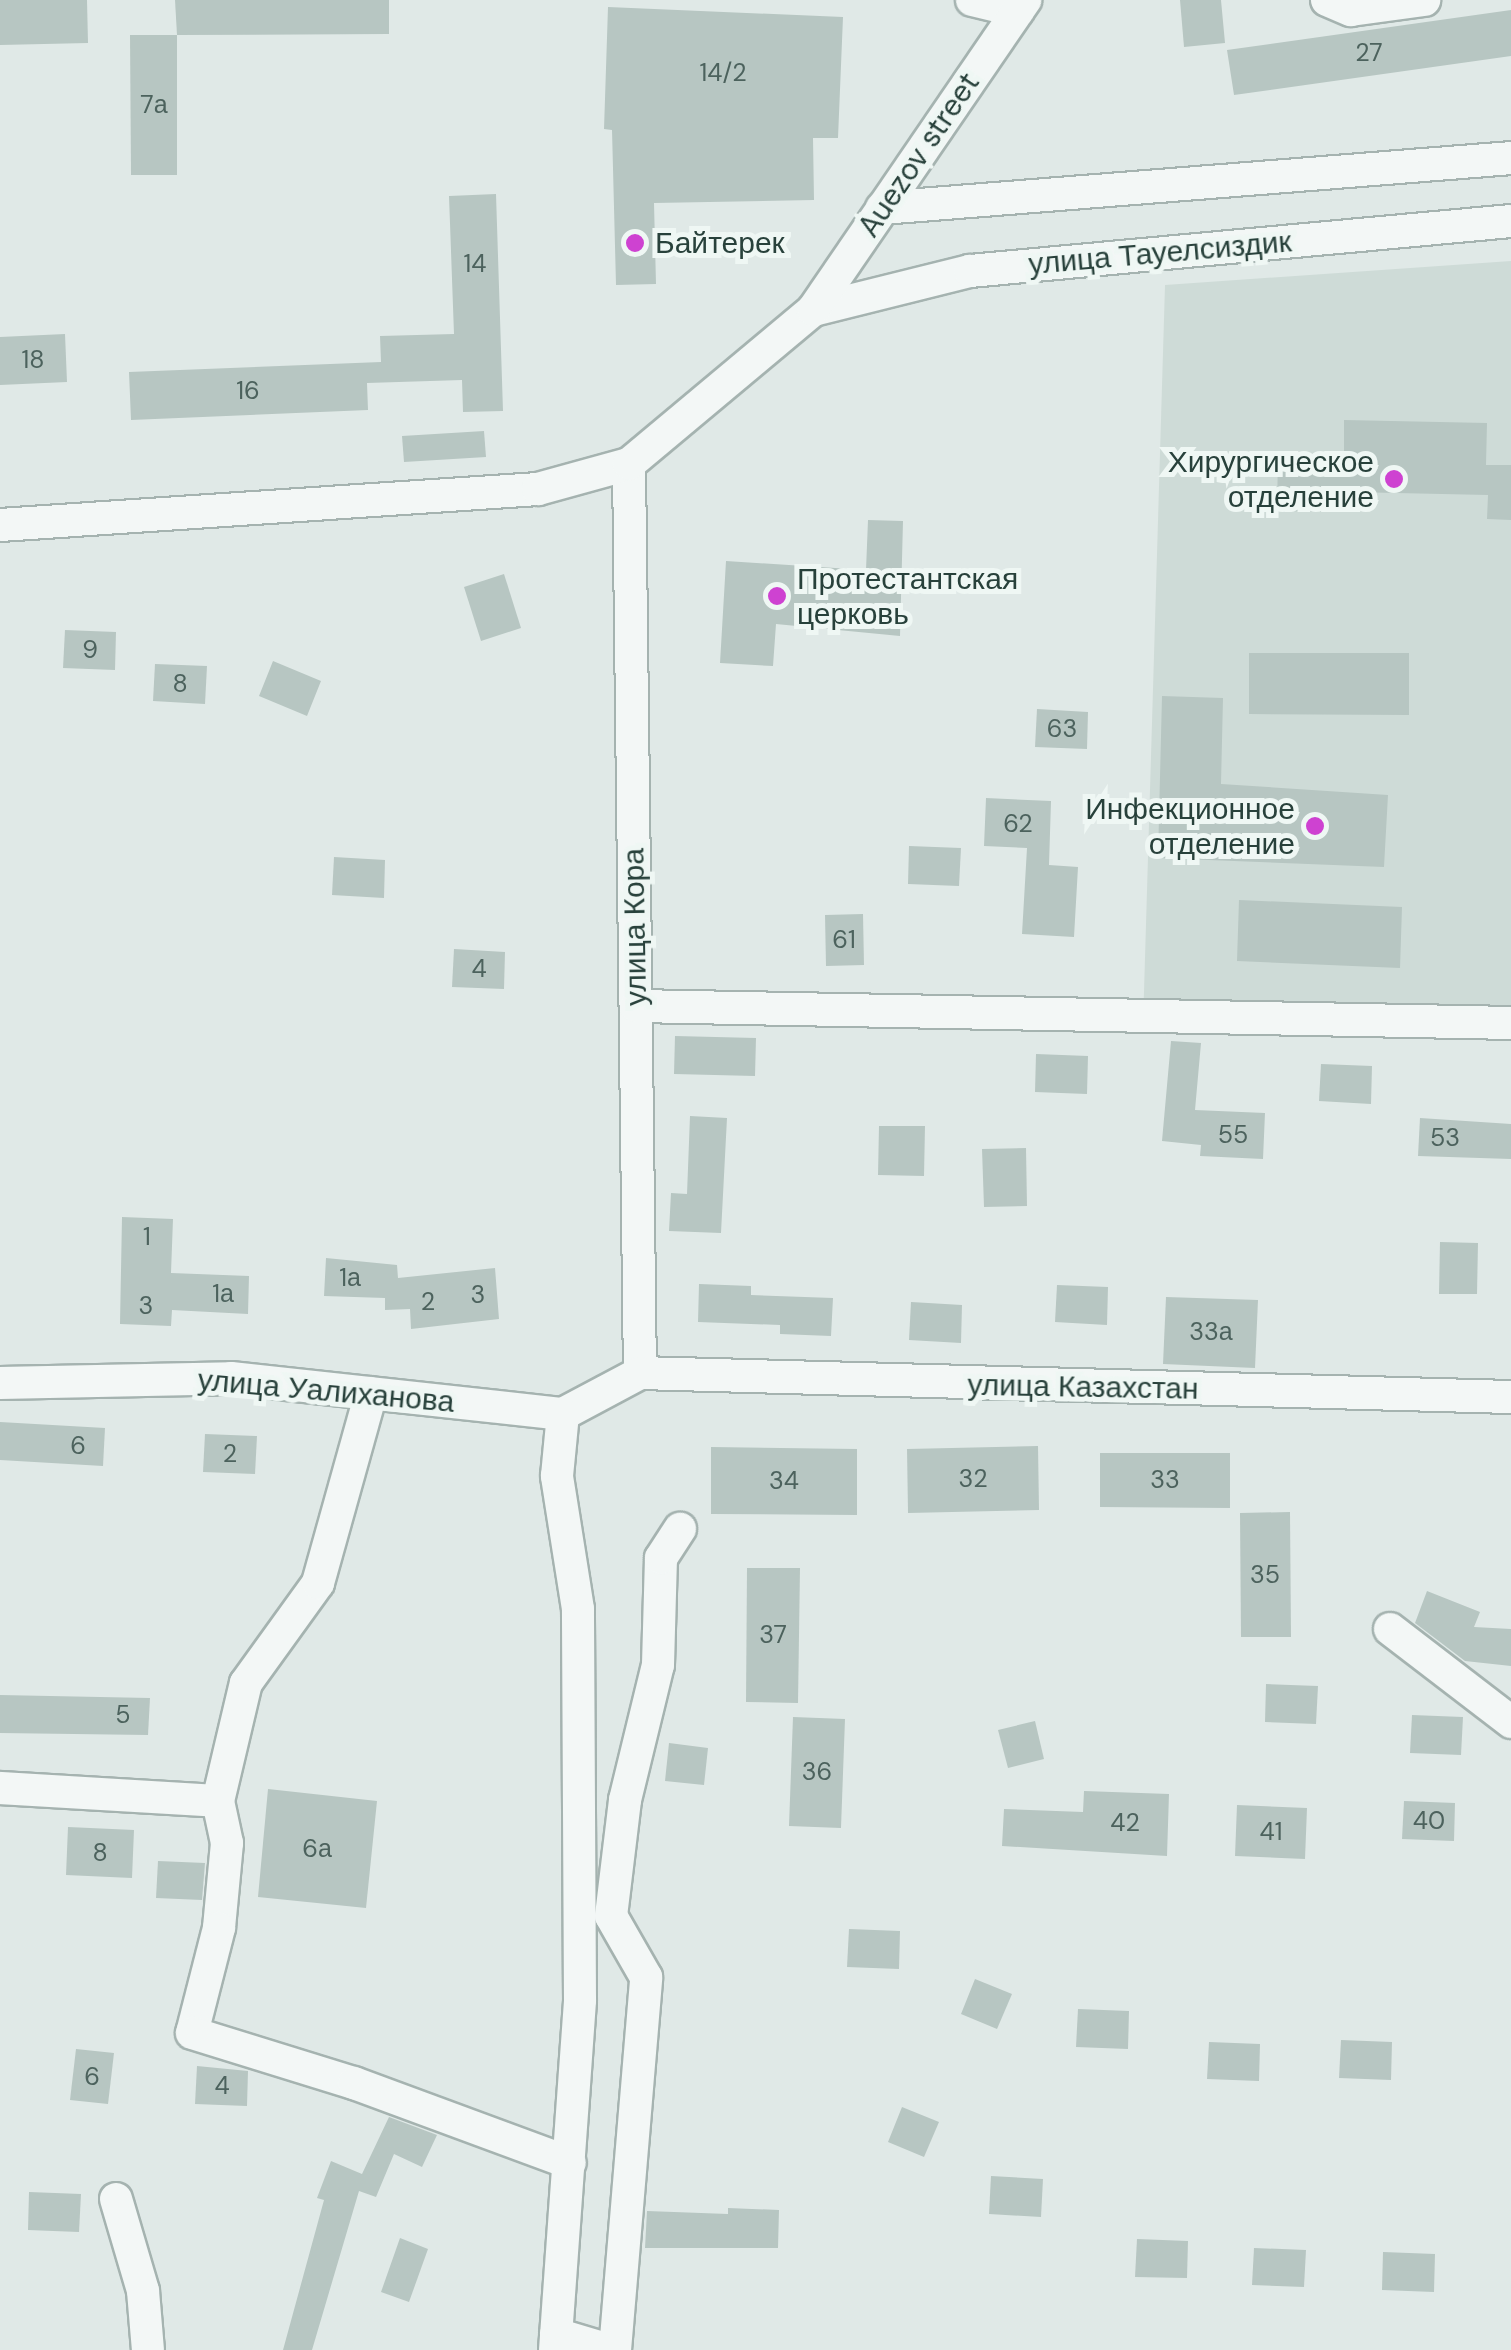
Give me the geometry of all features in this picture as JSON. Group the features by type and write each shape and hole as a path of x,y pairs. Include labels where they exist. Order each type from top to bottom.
{"street":[{"path":"972,0 1022,5"},
{"path":"1327,0 1351,10 1424,0"},
{"name":"Auezov street","path":"813,310 1022,5"},
{"path":"882,208 1511,158"},
{"name":"улица Тауелсиздик","path":"813,310 970,271 1511,221"},
{"path":"0,524 538,489 629,464 813,310"},
{"name":"улица Кора","path":"629,464 636,1006 648,1375"},
{"path":"636,1006 1511,1024"},
{"path":"648,1375 563,1414 558,1476 578,1609 581,1793 580,2000 556,2342 612,2350 646,1977 610,1916 625,1800 658,1665 662,1558 680,1529"},
{"name":"улица Казахстан","path":"648,1375 1511,1398"},
{"name":"улица Уалиханова","path":"0,1383 231,1378 563,1414"},
{"path":"371,1393 318,1583 246,1683 218,1800 227,1844 219,1928 192,2033 354,2083 570,2163"},
{"path":"1390,1629 1511,1722"},
{"path":"0,1788 218,1800"},
{"path":"116,2199 143,2291 148,2350"}],"shaded area":[{"path":"1511,261 1511,1027 1143,1025 1165,285"}],"building":[{"path":"0,0 87,0 88,43 0,45"},
{"path":"175,0 389,0 389,34 177,35"},
{"path":"1180,0 1221,0 1225,43 1184,47"},
{"path":"608,7 843,17 838,138 813,138 814,200 654,203 656,284 616,285 612,130 604,129"},
{"path":"1511,10 1511,56 1234,95 1227,50"},
{"path":"130,35 177,35 177,175 131,175"},
{"path":"496,194 503,411 463,412 462,380 367,383 368,410 131,420 129,372 381,362 380,336 454,334 449,196"},
{"path":"65,334 67,382 0,385 0,337"},
{"name":"Хирургическое отделение","path":"1344,420 1487,423 1486,465 1511,465 1511,520 1487,519 1488,495 1350,492 1350,512 1277,511 1278,455 1344,456"},
{"path":"484,431 486,457 404,462 402,436"},
{"path":"868,520 903,521 900,636 776,624 773,666 720,663 726,561 866,570"},
{"path":"504,574 521,628 481,641 464,587"},
{"path":"65,630 116,632 115,670 63,668"},
{"name":"Инфекционное отделение","path":"1249,653 1409,653 1409,715 1249,714"},
{"path":"273,661 321,681 307,716 259,696"},
{"path":"155,664 207,666 205,704 153,701"},
{"path":"1162,696 1223,698 1221,784 1388,795 1384,867 1158,858"},
{"path":"1037,709 1088,712 1087,749 1035,747"},
{"path":"986,798 1051,801 1049,865 1078,867 1074,937 1022,934 1027,848 984,846"},
{"path":"909,846 961,848 959,886 908,884"},
{"path":"334,857 385,860 384,898 332,895"},
{"path":"1239,900 1402,907 1400,968 1237,961"},
{"path":"863,914 864,965 826,966 825,915"},
{"path":"454,949 505,952 504,989 452,987"},
{"path":"675,1036 756,1038 755,1076 674,1074"},
{"path":"1171,1041 1201,1043 1195,1110 1265,1113 1263,1159 1200,1156 1201,1145 1162,1141"},
{"path":"1036,1054 1088,1056 1087,1094 1035,1092"},
{"path":"1321,1064 1372,1066 1371,1104 1319,1101"},
{"path":"690,1116 727,1118 721,1233 669,1231 671,1193 687,1194"},
{"path":"1420,1118 1511,1124 1511,1159 1418,1156"},
{"path":"879,1126 925,1126 924,1176 878,1175"},
{"path":"1026,1148 1027,1206 984,1207 982,1149"},
{"path":"122,1217 173,1219 171,1273 249,1276 248,1314 172,1310 171,1326 120,1324"},
{"path":"1440,1242 1478,1243 1477,1294 1439,1294"},
{"path":"326,1258 397,1265 398,1278 495,1268 499,1319 411,1329 410,1309 385,1310 385,1298 324,1296"},
{"path":"699,1284 751,1286 751,1295 833,1298 831,1336 780,1334 780,1325 698,1322"},
{"path":"1057,1285 1108,1287 1107,1325 1055,1322"},
{"path":"1166,1297 1258,1300 1255,1368 1163,1364"},
{"path":"911,1302 962,1305 961,1343 909,1340"},
{"path":"0,1422 105,1428 103,1466 0,1460"},
{"path":"205,1434 257,1436 255,1474 203,1472"},
{"path":"1038,1446 1039,1510 908,1513 907,1449"},
{"path":"711,1447 857,1449 857,1515 711,1514"},
{"path":"1100,1453 1230,1453 1230,1508 1100,1507"},
{"path":"1290,1512 1291,1637 1241,1637 1240,1513"},
{"path":"747,1568 800,1568 798,1703 746,1702"},
{"path":"1427,1591 1480,1612 1474,1627 1511,1629 1511,1666 1465,1661 1415,1623"},
{"path":"1266,1684 1318,1686 1316,1724 1265,1722"},
{"path":"0,1695 150,1698 148,1735 0,1733"},
{"path":"1412,1715 1463,1717 1461,1755 1410,1753"},
{"path":"793,1717 845,1719 841,1828 789,1826"},
{"path":"1035,1721 1044,1759 1008,1768 998,1730"},
{"path":"669,1743 708,1748 704,1785 665,1781"},
{"path":"268,1789 377,1801 366,1908 258,1897"},
{"path":"1084,1791 1169,1794 1167,1856 1002,1846 1004,1809 1083,1812"},
{"path":"1404,1801 1455,1803 1454,1841 1402,1839"},
{"path":"1237,1805 1307,1808 1305,1859 1235,1856"},
{"path":"68,1827 134,1830 132,1878 66,1875"},
{"path":"158,1861 205,1863 202,1900 156,1898"},
{"path":"849,1929 900,1931 899,1969 847,1967"},
{"path":"975,1979 1012,1994 997,2029 961,2014"},
{"path":"1078,2009 1129,2011 1128,2049 1076,2047"},
{"path":"1341,2040 1392,2042 1391,2080 1339,2078"},
{"path":"1209,2042 1260,2044 1259,2081 1207,2079"},
{"path":"76,2049 114,2053 108,2104 70,2100"},
{"path":"197,2066 248,2071 247,2106 195,2104"},
{"path":"902,2107 939,2122 924,2157 888,2142"},
{"path":"389,2117 437,2135 422,2167 394,2154 376,2197 359,2191 312,2350 283,2350 324,2200 317,2198 331,2161 362,2174"},
{"path":"991,2176 1043,2179 1041,2217 989,2214"},
{"path":"29,2192 81,2194 79,2232 28,2230"},
{"path":"728,2208 779,2210 778,2248 645,2248 647,2211 728,2214"},
{"path":"400,2238 428,2249 409,2302 381,2292"},
{"path":"1137,2239 1188,2241 1187,2278 1135,2277"},
{"path":"1254,2248 1306,2250 1304,2287 1252,2285"},
{"path":"1383,2252 1435,2254 1434,2292 1382,2290"}],"place":[{"name":"Байтерек","path":"635,243"},
{"name":"Хирургическое отделение","path":"1394,479"},
{"name":"Протестантская церковь","path":"777,596"},
{"name":"Инфекционное отделение","path":"1315,826"}]}
